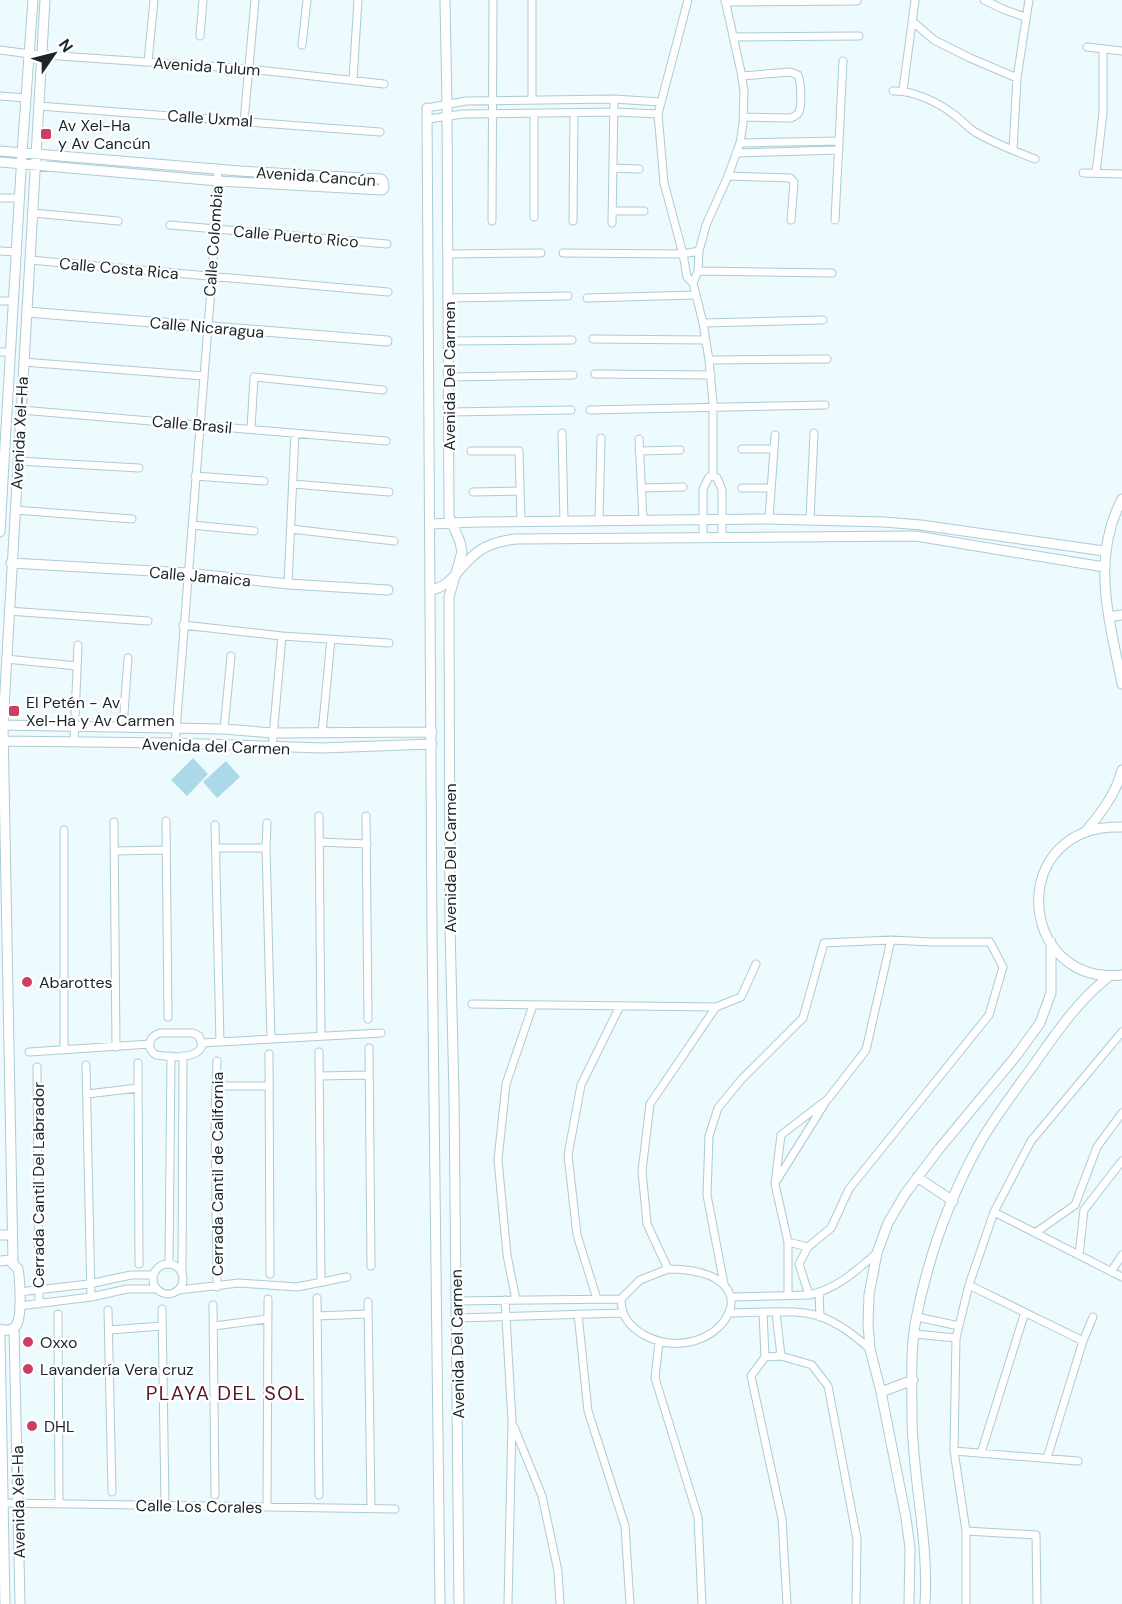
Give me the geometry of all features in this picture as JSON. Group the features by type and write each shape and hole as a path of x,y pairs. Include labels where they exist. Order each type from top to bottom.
{"street":[{"name":"Avenida Xel-Ha","path":"0,532 4,402 11,352 33,0"},
{"name":"Avenida Xel-Ha","path":"20,1604 14,1328 19,1320 19,1273 13,1262 12,1235 1,725 45,0"},
{"path":"148,62 154,0"},
{"path":"200,36 203,0"},
{"path":"244,121 255,0"},
{"path":"302,45 307,0"},
{"path":"353,80 358,0"},
{"name":"Avenida Del Carmen","path":"445,0 448,116 449,516 462,552 449,597 450,926 459,1604"},
{"path":"492,221 493,0"},
{"path":"532,0 532,100"},
{"path":"688,0 658,114 664,183 687,277 693,283"},
{"path":"903,90 915,0"},
{"path":"984,0 1025,17"},
{"path":"1013,150 1017,78 1029,0"},
{"path":"713,476 711,375 703,323 693,283 698,271 699,251 706,225 740,143 743,117 742,76 725,1 857,2"},
{"path":"912,21 934,40 1017,78"},
{"path":"733,37 859,36"},
{"path":"1088,47 1122,51"},
{"path":"1096,173 1103,113 1103,49"},
{"name":"Avenida Tulum","path":"0,50 249,69 384,84"},
{"path":"835,220 843,61"},
{"path":"742,76 790,72 798,75 801,81 799,111 795,116 791,118 743,117"},
{"path":"893,91 903,90 925,99 951,112 973,130 995,143 1035,159"},
{"path":"0,96 27,98"},
{"path":"612,224 614,99"},
{"name":"Avenida Del Carmen","path":"440,1604 432,933 428,108 466,101 493,100 614,99 660,102"},
{"name":"Calle Uxmal","path":"39,106 381,132"},
{"path":"428,119 493,114 615,112 658,114"},
{"path":"573,221 574,113"},
{"path":"534,114 534,218"},
{"path":"740,143 839,141"},
{"path":"736,153 839,150"},
{"name":"Avenida Cancún","path":"0,151 218,169 381,179 384,188 382,190 218,181 0,162"},
{"path":"140,175 142,163"},
{"path":"613,168 639,169"},
{"name":"Calle Colombia","path":"175,743 212,276 218,169"},
{"path":"1083,173 1122,174"},
{"path":"728,176 790,178 794,182 791,220"},
{"path":"428,187 448,187"},
{"path":"0,198 20,198"},
{"path":"612,211 644,211"},
{"path":"33,213 117,221"},
{"name":"Calle Puerto Rico","path":"170,225 387,244"},
{"path":"0,251 18,252"},
{"path":"563,253 683,254 699,251"},
{"path":"448,254 541,253"},
{"name":"Calle Costa Rica","path":"30,260 388,292"},
{"path":"698,271 832,273"},
{"path":"587,298 695,295"},
{"path":"448,298 568,296"},
{"path":"0,301 14,302"},
{"name":"Calle Nicaragua","path":"27,312 387,341"},
{"path":"703,323 823,320"},
{"path":"593,339 705,340"},
{"path":"448,341 572,340"},
{"path":"0,352 11,352"},
{"path":"709,360 827,359"},
{"path":"24,362 203,376"},
{"path":"595,374 711,375"},
{"path":"449,377 573,375"},
{"path":"250,429 254,377 383,390"},
{"name":"Calle Brasil","path":"4,402 21,410 386,441"},
{"path":"590,410 825,405"},
{"path":"449,412 571,410"},
{"path":"288,584 295,433"},
{"path":"562,433 564,521"},
{"path":"810,519 814,433"},
{"path":"769,519 775,435"},
{"path":"599,520 601,438"},
{"path":"639,439 643,520"},
{"path":"742,449 774,449"},
{"path":"639,451 680,450"},
{"path":"471,451 519,451 521,521"},
{"path":"17,461 140,468"},
{"path":"195,476 264,481"},
{"path":"713,476 717,478 722,490 722,538"},
{"path":"703,538 703,489 709,477 713,476"},
{"path":"293,484 389,492"},
{"path":"641,488 683,487"},
{"path":"742,488 771,488"},
{"path":"473,492 520,491"},
{"path":"1122,499 1109,530 1104,552 1109,617 1122,684"},
{"path":"15,510 132,519"},
{"path":"431,524 506,521 810,519 921,525 1104,552"},
{"path":"659,538 660,520"},
{"path":"820,520 821,537"},
{"path":"506,521 507,540"},
{"path":"192,525 255,531"},
{"path":"291,529 394,541"},
{"path":"431,590 447,585 473,556 484,548 507,540 916,536 1104,567"},
{"name":"Calle Jamaica","path":"11,563 188,573 288,584 388,590"},
{"path":"8,611 148,621"},
{"path":"1109,617 1122,615"},
{"path":"183,625 282,636 389,643"},
{"path":"272,748 282,636"},
{"path":"322,733 331,639"},
{"path":"74,742 78,645"},
{"path":"224,729 231,656"},
{"path":"123,727 128,657"},
{"path":"6,659 77,666"},
{"name":"Avenida del Carmen","path":"1,725 322,733 432,732"},
{"path":"372,732 373,747"},
{"name":"Avenida del Carmen","path":"2,741 175,743 272,748 432,744"},
{"path":"1084,832 1098,817 1110,798 1122,770"},
{"path":"319,816 321,1036"},
{"path":"366,816 368,1019"},
{"path":"166,821 168,1017"},
{"path":"114,822 116,1047"},
{"path":"267,823 271,1039"},
{"path":"215,825 220,1042"},
{"path":"1122,827 1103,826 1084,832 1060,847 1046,866 1038,888 1038,912 1046,935 1061,956 1083,970 1108,977 1122,975"},
{"path":"64,830 64,1050"},
{"path":"319,842 367,844"},
{"path":"216,848 266,848"},
{"path":"115,851 165,850"},
{"path":"432,933 441,933 450,926"},
{"path":"775,1184 828,1098 866,1050 891,940"},
{"path":"621,1299 623,1313 628,1323 659,1342 677,1344 695,1341 710,1334 730,1313 733,1304 724,1284 707,1195 709,1136 718,1108 740,1081 803,1018 824,943 891,940 990,942 1002,968 989,1015 849,1189 831,1228 808,1247 800,1264 809,1294"},
{"path":"909,1604 910,1548 900,1483 870,1349 869,1295 877,1253 888,1223 917,1177 1016,1056 1040,1023 1051,993 1051,942"},
{"path":"472,1004 716,1007 741,997 756,964"},
{"path":"925,1604 927,1581 924,1538 915,1470 912,1421 915,1334 925,1278 953,1200 981,1142 1063,1023 1084,997 1108,977"},
{"path":"516,1300 507,1256 498,1160 506,1083 533,1005"},
{"path":"597,1299 577,1235 568,1155 581,1085 620,1006"},
{"path":"668,1269 648,1224 642,1171 650,1104 716,1007"},
{"path":"966,1604 966,1531 954,1450 956,1338 969,1285 994,1212 1031,1141 1122,1032"},
{"path":"193,1033 199,1036 202,1043 199,1053 183,1056 156,1055 151,1050 150,1044 153,1036 160,1034 193,1033"},
{"path":"202,1043 381,1033"},
{"path":"29,1052 150,1044"},
{"path":"369,1048 371,1266"},
{"path":"319,1052 321,1282"},
{"path":"269,1054 270,1274"},
{"path":"169,1264 171,1056"},
{"path":"179,1290 183,1281 183,1056"},
{"name":"Cerrada Cantil de California","path":"217,1060 217,1287"},
{"path":"138,1062 140,1264"},
{"path":"86,1065 91,1297"},
{"name":"Cerrada Cantil Del Labrador","path":"37,1067 39,1304"},
{"path":"319,1076 369,1076"},
{"path":"216,1086 268,1086"},
{"path":"87,1094 138,1089"},
{"path":"435,1096 454,1095"},
{"path":"788,1295 788,1242 775,1184 781,1135 828,1098"},
{"path":"1035,1233 1075,1205 1097,1147 1122,1113"},
{"path":"1079,1255 1084,1210 1122,1161"},
{"path":"917,1177 953,1200"},
{"path":"994,1212 1122,1277"},
{"path":"0,1235 12,1235"},
{"path":"788,1242 808,1247"},
{"path":"731,1298 819,1292 842,1281 877,1253"},
{"path":"1111,1272 1122,1255"},
{"path":"437,1258 456,1258"},
{"path":"0,1261 13,1262"},
{"path":"788,1264 800,1264"},
{"path":"182,1272 174,1265 159,1267 153,1275 153,1280 160,1293 170,1295 179,1290 239,1284 297,1287 347,1277"},
{"path":"456,1301 621,1299 640,1280 668,1269 712,1276 724,1284"},
{"path":"19,1292 89,1284 131,1275 153,1275"},
{"path":"969,1285 1083,1341"},
{"path":"19,1306 91,1297 127,1289 157,1289"},
{"path":"819,1292 820,1317"},
{"path":"746,1297 744,1307 747,1313"},
{"path":"316,1298 318,1496"},
{"path":"267,1507 268,1299"},
{"path":"505,1300 512,1421 508,1604"},
{"path":"555,1300 556,1315"},
{"path":"368,1302 371,1508"},
{"path":"213,1305 215,1495"},
{"path":"162,1308 165,1505"},
{"path":"108,1310 112,1492"},
{"path":"981,1453 1025,1312"},
{"path":"456,1318 623,1313"},
{"path":"730,1313 805,1313 843,1328 870,1349"},
{"path":"763,1313 765,1357 751,1376 782,1519 787,1604"},
{"path":"776,1313 781,1356"},
{"path":"58,1314 59,1504"},
{"path":"317,1316 368,1314"},
{"path":"578,1314 588,1411 625,1526 630,1604"},
{"path":"917,1317 959,1326"},
{"path":"1047,1458 1083,1341 1093,1317"},
{"path":"214,1326 268,1319"},
{"path":"109,1330 162,1326"},
{"path":"0,1329 14,1328"},
{"path":"915,1334 956,1338"},
{"name":"Avenida Xel-Ha","path":"0,1336 5,1604"},
{"path":"659,1342 655,1378 698,1517 702,1604"},
{"path":"765,1357 781,1356 812,1365 828,1386 857,1539 856,1604"},
{"path":"438,1364 457,1364"},
{"path":"881,1392 913,1380"},
{"path":"1,1396 15,1395"},
{"path":"512,1421 542,1496 558,1571 560,1604"},
{"path":"954,1450 1078,1461"},
{"name":"Calle Los Corales","path":"3,1503 395,1509"},
{"path":"966,1531 1036,1535 1037,1604"},
{"path":"440,1576 459,1576"}],"shaded area":[{"path":"193,758 208,774 187,796 171,780"},
{"path":"226,761 240,777 217,798 203,782"}],"place":[{"name":"Av Xel-Ha y Av Cancún","path":"46,134"},
{"name":"El Petén - Av Xel-Ha y Av Carmen","path":"14,711"},
{"name":"Abarottes","path":"27,982"},
{"name":"Oxxo","path":"28,1342"},
{"name":"Lavandería Vera cruz","path":"28,1369"},
{"name":"DHL","path":"32,1426"}],"district":[{"name":"PLAYA DEL SOL","path":"226,1393"}]}
